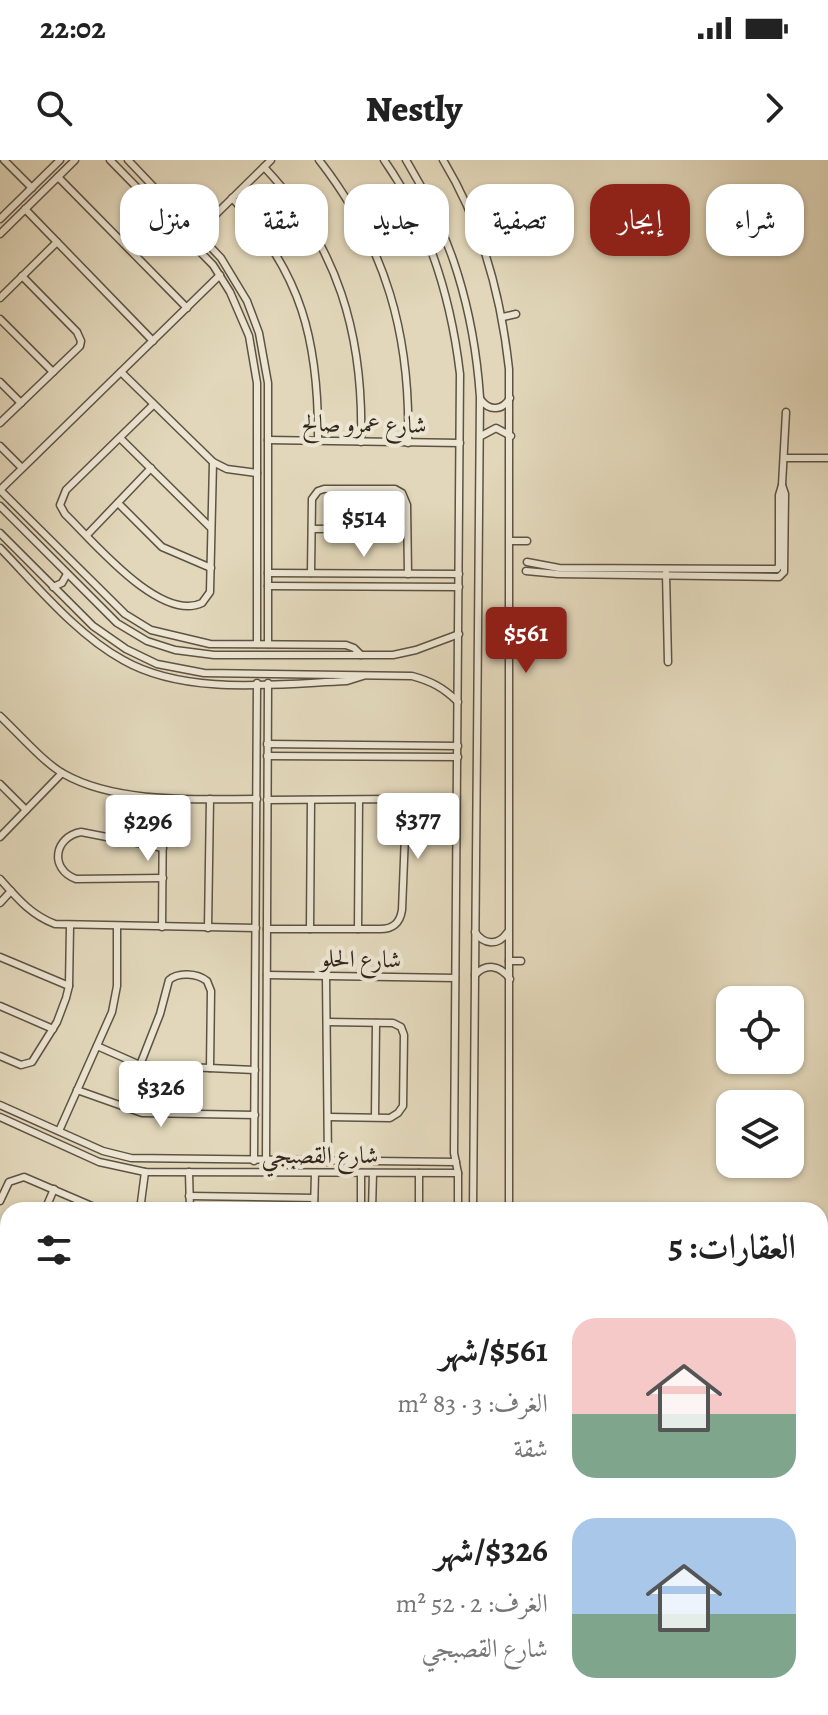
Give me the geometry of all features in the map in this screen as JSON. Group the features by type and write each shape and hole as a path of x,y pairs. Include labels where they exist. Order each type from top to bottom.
{"street":[{"path":"4,160 32,188"},
{"path":"0,219 60,160"},
{"path":"0,234 75,160"},
{"path":"110,160 134,184"},
{"path":"128,160 151,184"},
{"path":"219,211 271,160"},
{"path":"319,160 362,223 393,301 408,383 408,443"},
{"path":"384,160 416,215 442,281 460,374 454,1153 458,1202"},
{"path":"406,160 436,213 459,270 474,332 480,397 473,1202"},
{"path":"443,160 478,230 503,317 510,397 509,1202"},
{"path":"264,167 297,206 337,278 358,357 361,442"},
{"path":"58,177 187,308"},
{"path":"232,198 278,255 306,320 316,368 318,441"},
{"path":"25,209 153,341"},
{"path":"0,298 57,242"},
{"path":"204,256 220,275 238,308 253,352 257,383 257,644"},
{"path":"218,256 231,272 256,325 268,383 268,644"},
{"path":"220,275 0,490 125,614 164,635 215,644 346,645 361,655"},
{"path":"0,423 80,346 80,336 22,276"},
{"path":"503,317 516,314"},
{"path":"0,319 53,372"},
{"path":"121,372 213,462 227,469 257,473"},
{"path":"0,382 21,403"},
{"path":"480,397 485,405 495,409 505,405 510,397"},
{"path":"153,405 66,490 61,499 65,514 145,590 168,602 187,607 202,603 210,592 213,462"},
{"path":"526,571 558,574 777,569 782,536 779,495 786,412"},
{"path":"481,436 496,428 511,436"},
{"path":"120,438 212,528"},
{"name":"شارع عمرو صالح","path":"268,440 460,443"},
{"path":"0,446 22,468"},
{"path":"784,458 828,458"},
{"path":"87,535 151,468"},
{"path":"311,573 313,496 324,489 399,491 407,500 408,574"},
{"path":"118,503 162,547 211,568"},
{"path":"0,506 117,623 147,641 175,650 214,655 393,655 439,643 459,634"},
{"path":"16,523 25,514"},
{"path":"257,516 268,516"},
{"path":"460,525 480,525"},
{"path":"312,529 407,528"},
{"path":"0,533 111,640 157,664 218,674 412,676 430,681 458,703"},
{"path":"511,541 527,541"},
{"path":"0,548 106,650 159,675 217,684 347,681 366,674"},
{"path":"527,562 559,568 666,572"},
{"path":"666,572 668,662"},
{"path":"268,573 459,574"},
{"path":"53,587 62,583 67,574"},
{"path":"268,586 459,587"},
{"path":"70,603 74,594 82,588"},
{"path":"257,627 268,627"},
{"path":"106,650 111,640"},
{"path":"214,655 215,644"},
{"path":"393,655 393,674"},
{"path":"217,684 218,674"},
{"path":"254,1161 257,683"},
{"path":"266,1161 268,683"},
{"path":"257,703 268,703"},
{"path":"0,716 62,773 127,794 163,799 257,799"},
{"path":"267,744 458,746"},
{"path":"267,756 458,757"},
{"path":"0,837 62,773"},
{"path":"0,784 26,810"},
{"path":"162,927 163,799"},
{"path":"208,928 210,799"},
{"path":"267,800 397,800 403,803 406,810 401,917 393,927 267,929"},
{"path":"310,929 311,800"},
{"path":"358,929 359,800"},
{"path":"163,848 81,832 73,833 60,844 57,859 65,873 76,879 163,878"},
{"path":"457,832 476,832"},
{"path":"256,869 267,869"},
{"path":"0,879 40,918 55,924 256,928"},
{"path":"0,903 11,891"},
{"path":"0,1056 21,1065 32,1062 53,1029 69,986 70,926"},
{"path":"59,1131 115,999 117,927"},
{"path":"475,932 479,938 493,943 506,935 509,928"},
{"path":"0,957 69,986"},
{"path":"509,961 521,961"},
{"path":"475,975 486,967 493,967 500,969 510,979"},
{"path":"140,1065 160,1014 169,980 177,975 198,976 207,981 211,991 210,1068"},
{"name":"شارع الحلو","path":"267,975 455,978"},
{"path":"326,976 328,1162"},
{"path":"0,1006 53,1029"},
{"path":"327,1022 397,1024 404,1035 403,1106 394,1116 328,1117"},
{"path":"375,1117 376,1023"},
{"path":"97,1046 140,1065 255,1070"},
{"path":"77,1090 142,1113 255,1115"},
{"name":"شارع القصبجي","path":"0,1105 103,1151 131,1158 456,1162"},
{"name":"شارع القصبجي","path":"0,1117 99,1162 145,1172 458,1173"},
{"path":"254,1146 266,1146"},
{"path":"224,1161 224,1173"},
{"path":"429,1162 429,1173"},
{"path":"141,1202 145,1172"},
{"path":"189,1172 189,1202"},
{"path":"314,1202 315,1173"},
{"path":"361,1173 361,1202"},
{"path":"372,1202 373,1173"},
{"path":"419,1173 419,1202"},
{"path":"0,1201 9,1182 18,1177 81,1202"},
{"path":"48,1202 54,1189"},
{"path":"189,1196 314,1198"}]}
